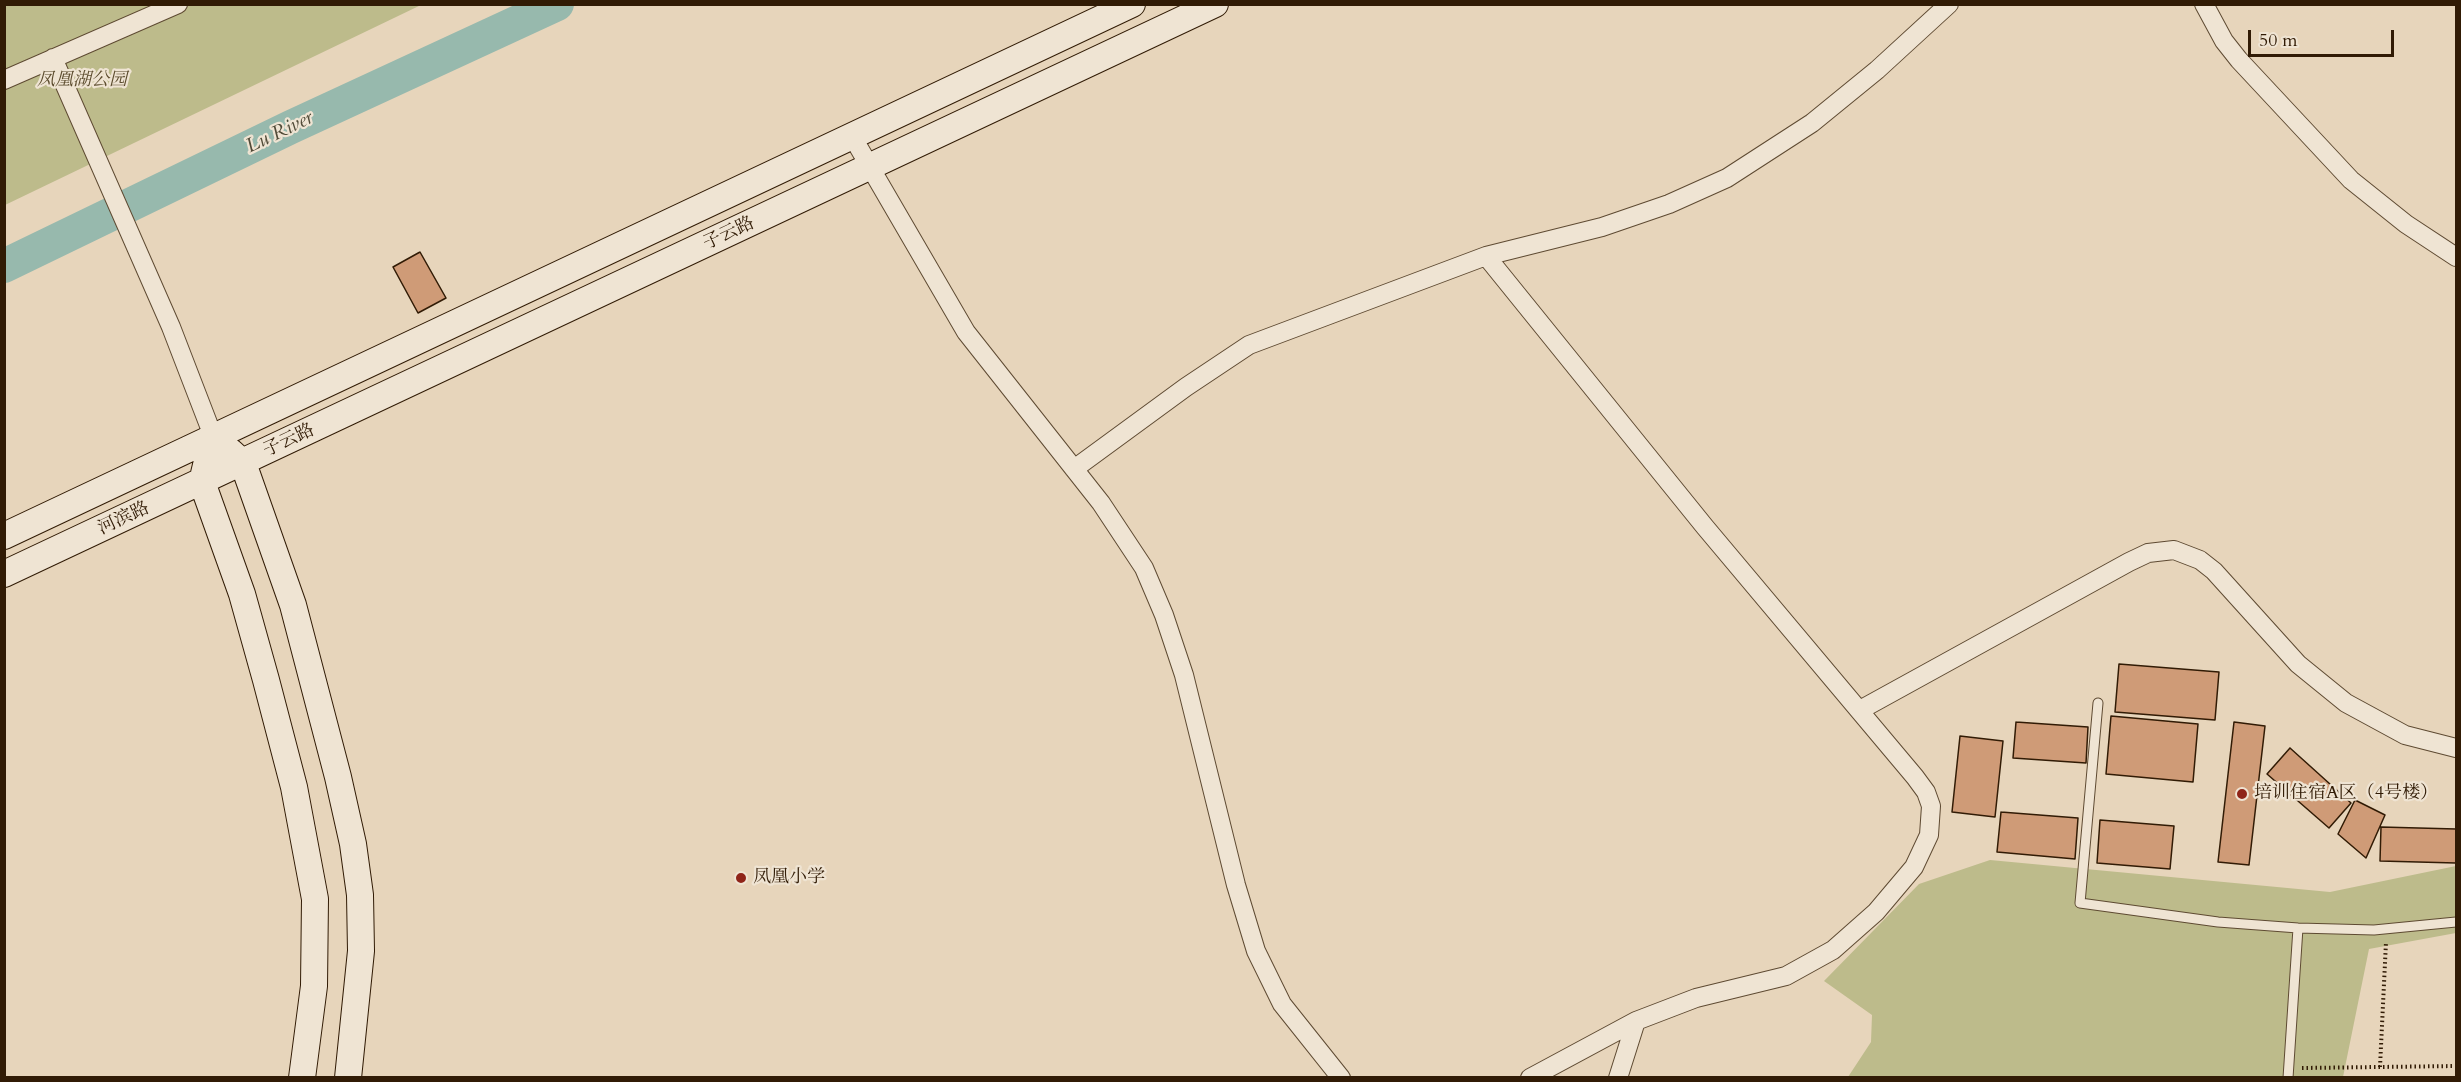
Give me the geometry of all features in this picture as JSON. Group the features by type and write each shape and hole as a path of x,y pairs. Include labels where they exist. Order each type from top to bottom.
{"main road":[{"name":"子云路","path":"213,436 1132,4"},
{"name":"子云路","path":"243,463 1215,4"},
{"path":"302,1077 316,956 315,899 308,852 249,617 202,482 213,436 243,463 292,605 338,777 360,895 361,951 356,1023 348,1077"},
{"name":"河滨路","path":"4,536 213,436"},
{"name":"河滨路","path":"4,574 243,463"}],"street":[{"path":"4,80 178,4"},
{"path":"1074,469 1186,387 1249,345 1486,256 1612,224 1669,204 1727,178 1812,123 1877,70 1949,4"},
{"path":"2204,4 2224,41 2239,60 2351,180 2397,218 2457,257"},
{"path":"53,58 171,327 213,436"},
{"path":"852,136 966,332 1074,469 1126,538 1144,568 1164,615 1184,675 1248,925 1268,978 1301,1031 1341,1077"},
{"path":"1486,256 1706,527 1915,777 1926,792 1931,806 1929,835 1914,867 1863,925 1833,950 1808,966 1775,980 1696,998 1636,1021 1530,1077"},
{"path":"1860,710 2129,562 2148,553 2174,550 2199,560 2214,571 2298,664 2346,703 2404,735 2457,748"},
{"path":"1618,1077 1636,1021"}],"lane":[{"path":"2098,703 2080,903 2218,922 2298,928 2387,929 2457,922"},
{"path":"2289,1073 2298,928"}],"path":[{"path":"2380,1067 2387,929"},
{"path":"2289,1073 2380,1067 2457,1066"}],"green space":[{"name":"凤凰湖公园","path":"5,5 421,5 5,205"},
{"path":"1990,860 2330,892 2456,866 2456,933 2369,949 2343,1077 1848,1077 1871,1042 1872,1015 1824,981 1919,884"}],"building":[{"path":"420,252 446,298 418,313 393,267"},
{"path":"2119,664 2219,672 2215,720 2115,712"},
{"path":"2111,716 2198,724 2193,782 2106,774"},
{"path":"2016,722 2088,727 2086,763 2013,758"},
{"name":"培训住宿A区（4号楼）","path":"2234,722 2265,726 2249,865 2218,862"},
{"path":"1960,736 2003,741 1995,817 1952,812"},
{"path":"2290,748 2351,803 2329,828 2267,774"},
{"path":"2355,800 2385,815 2366,858 2338,834"},
{"path":"2001,812 2078,818 2075,859 1997,852"},
{"path":"2100,820 2174,826 2170,869 2097,863"},
{"path":"2381,827 2456,829 2456,863 2380,861"}],"waterway":[{"name":"Lu River","path":"4,266 291,127 557,4"}],"place":[{"name":"培训住宿A区（4号楼）","path":"2242,794"},
{"name":"凤凰小学","path":"741,878"}]}
